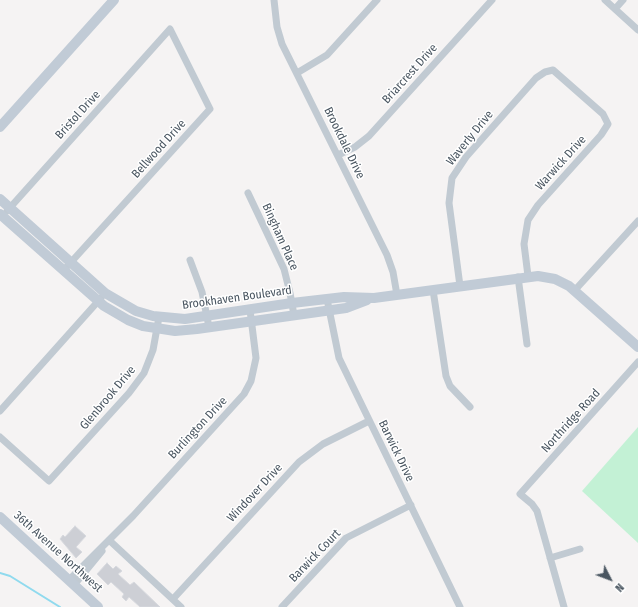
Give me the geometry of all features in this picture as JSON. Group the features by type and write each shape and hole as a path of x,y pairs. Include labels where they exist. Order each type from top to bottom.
{"street":[{"path":"0,127 114,0"},
{"name":"Brookdale Drive","path":"274,0 279,36 387,255 393,272 396,295"},
{"path":"297,73 327,55 377,0"},
{"name":"Briarcrest Drive","path":"338,155 355,147 369,136 492,0"},
{"path":"605,0 638,30"},
{"path":"615,9 623,0"},
{"name":"Bristol Drive","path":"1,215 10,208 170,29"},
{"name":"Bellwood Drive","path":"63,271 210,109 170,29"},
{"name":"Waverly Drive","path":"460,286 449,203 450,186 456,172 471,151 540,74 553,70 567,82"},
{"name":"Warwick Drive","path":"523,277 524,244 528,220 538,205 601,135 608,124 603,114 567,82"},
{"name":"Bingham Place","path":"248,193 278,255 287,281 294,315"},
{"name":"Brookhaven Boulevard","path":"0,199 105,293 136,311 159,317 186,319 292,303 344,297 374,298 538,276 555,279 575,290 638,347"},
{"name":"Brookhaven Boulevard","path":"1,215 98,302 128,320 158,329 185,330 251,322 346,308 374,298"},
{"path":"575,290 638,221"},
{"path":"190,260 202,292 209,327"},
{"path":"523,277 528,344"},
{"path":"433,290 446,376 454,390 470,408"},
{"path":"0,411 105,293"},
{"name":"Barwick Drive","path":"327,299 339,358 460,607"},
{"name":"Burlington Drive","path":"72,583 109,540 244,394 251,381 256,358 250,310"},
{"name":"Glenbrook Drive","path":"0,437 49,481 139,379 151,358 158,329 159,317"},
{"name":"Northridge Road","path":"550,558 537,511 532,504 520,494 638,362"},
{"name":"Windover Drive","path":"173,599 299,462 323,444 369,421"},
{"name":"Barwick Court","path":"282,607 346,538 410,505"},
{"name":"36th Avenue Northwest","path":"0,517 98,607"},
{"path":"109,540 181,607"},
{"path":"564,607 550,558 580,549"}],"green space":[{"path":"638,427 638,543 582,491"}],"building":[{"path":"75,526 86,536 76,547 82,552 76,558 60,539 63,535 65,537"},
{"path":"107,563 113,569 116,566 122,571 118,574 130,585 134,582 160,607 140,607 129,597 126,601 122,597 124,594 111,582 108,585 97,574"}],"waterway":[{"path":"0,573 10,576 60,607"}]}
